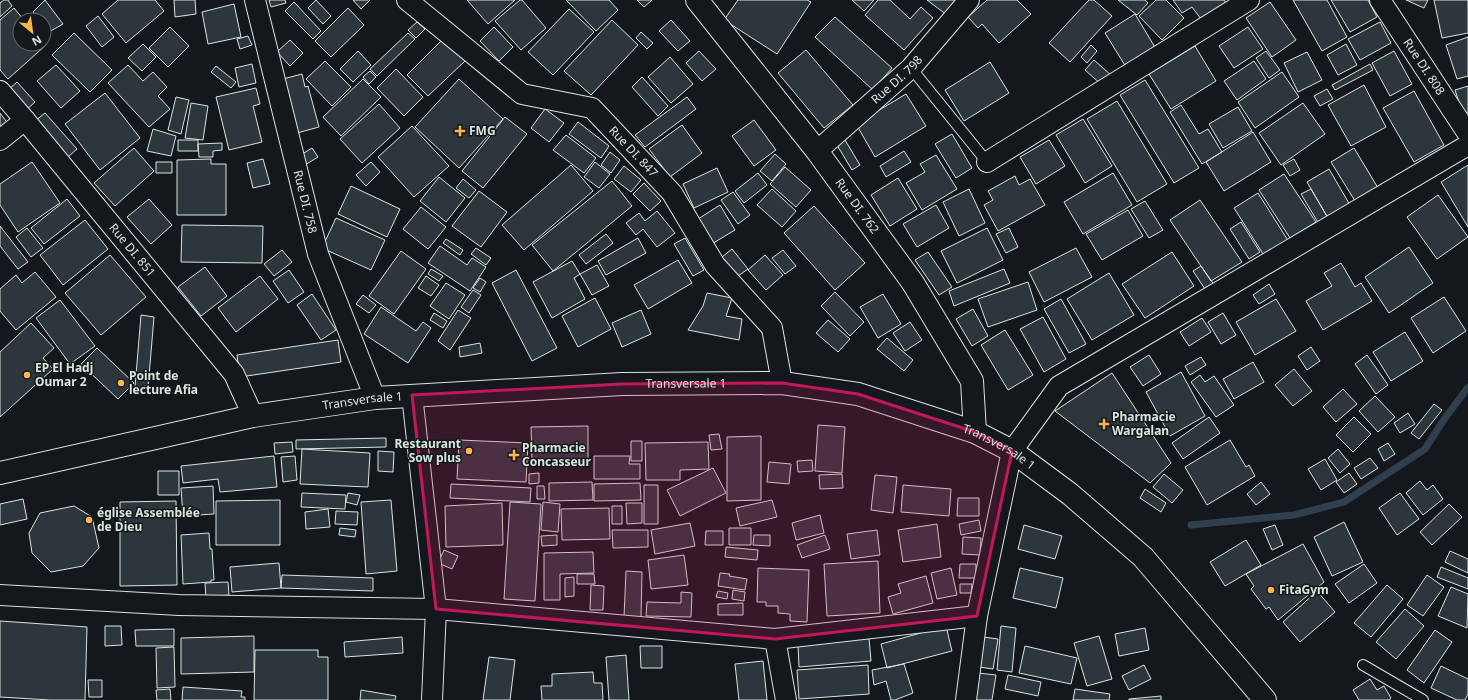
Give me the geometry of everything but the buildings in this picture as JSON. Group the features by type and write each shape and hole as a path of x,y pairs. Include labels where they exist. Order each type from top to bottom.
{"main road":[{"name":"Rue DI. 762","path":"697,0 817,151 913,282 972,381 975,432"},
{"name":"Transversale 1","path":"0,473 253,416 375,398 622,384 782,382 858,394 975,432 1012,451 1070,494 1142,557 1265,700"}],"street":[{"name":"Rue DI. 758","path":"255,0 318,254 375,398"},
{"name":"Rue DI. 847","path":"407,0 522,94 592,108 672,193 715,264 772,328 782,382"},
{"name":"Rue DI. 798","path":"817,151 911,68 969,0"},
{"path":"986,162 1249,0"},
{"name":"Rue DI. 808","path":"1380,0 1468,134"},
{"name":"Rue DI. 851","path":"0,91 234,374 253,416"},
{"path":"0,140 25,120"},
{"path":"966,700 977,616 1012,451 1059,386 1468,145"},
{"path":"412,395 436,609 432,700"},
{"path":"0,595 179,606 436,609 775,639 977,616"},
{"path":"775,639 786,700"}],"lane":[{"path":"911,68 986,162"},
{"path":"1363,666 1423,700"}],"highlighted area":[{"path":"782,383 858,394 975,432 1012,451 977,616 775,639 436,609 412,395 622,384"}],"waterway":[{"path":"1191,525 1294,515 1344,502 1425,449 1468,387"}],"place":[{"name":"FMG","path":"460,131"},
{"name":"EP El Hadj Oumar 2","path":"27,375"},
{"name":"Point de lecture Afia","path":"121,383"},
{"name":"Pharmacie Wargalan","path":"1104,424"},
{"name":"Restaurant Sow plus","path":"469,451"},
{"name":"Pharmacie Concasseur","path":"514,455"},
{"name":"église Assemblée de Dieu","path":"89,520"},
{"name":"FitaGym","path":"1271,590"}]}
